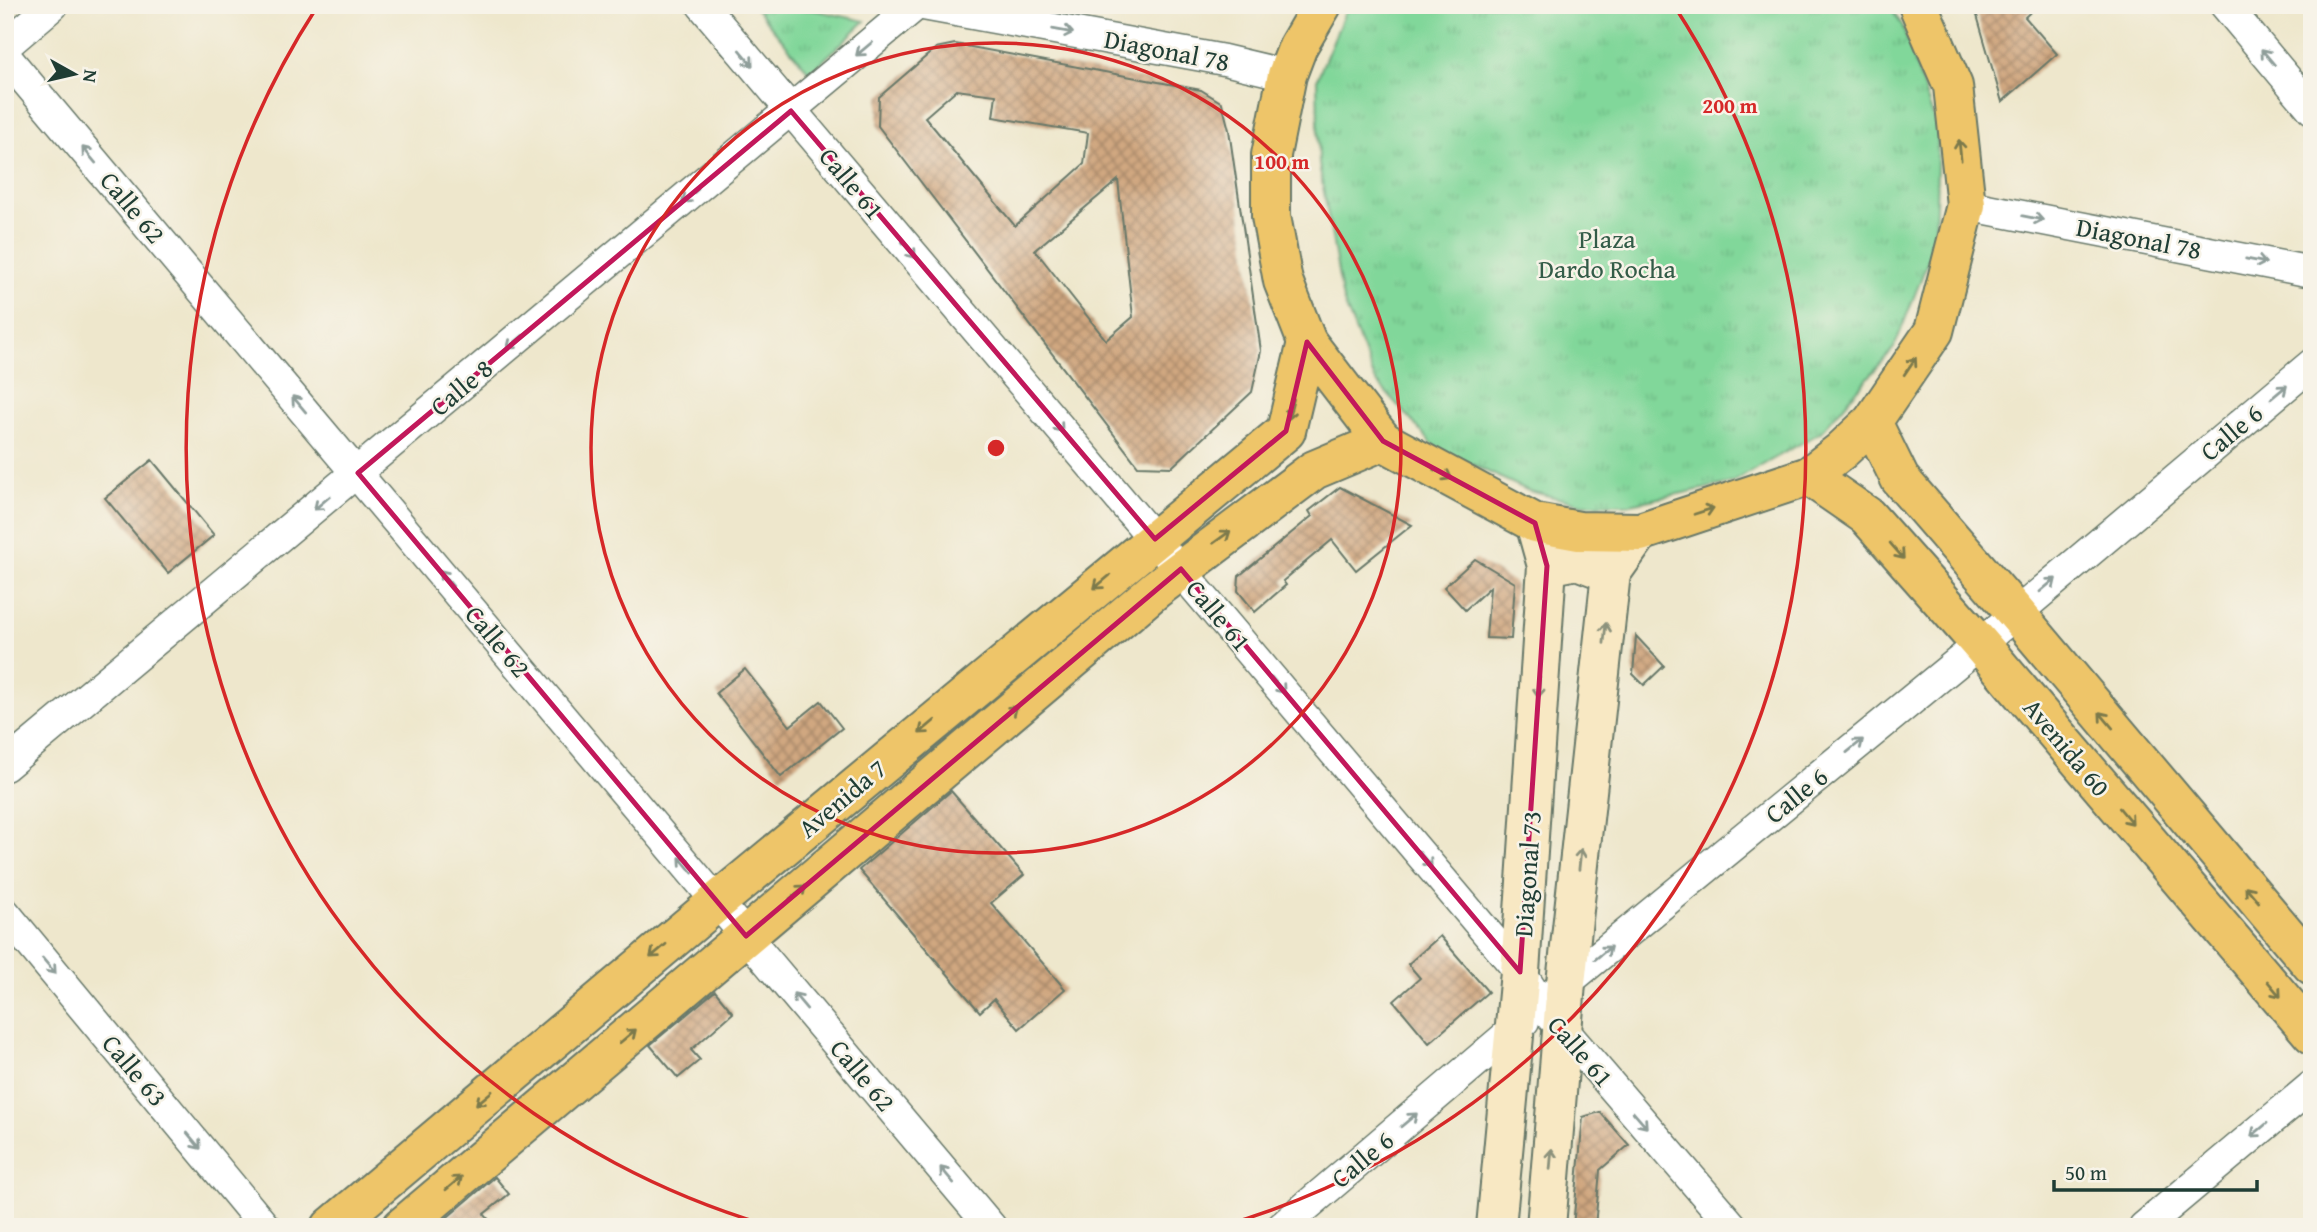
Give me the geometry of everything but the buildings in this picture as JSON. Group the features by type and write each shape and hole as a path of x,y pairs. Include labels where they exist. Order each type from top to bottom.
{"main road":[{"path":"1322,5 1298,46 1287,75 1271,155 1271,216 1283,281 1307,342 1383,441 1535,523 1580,531 1640,532 1809,476 1872,422 1934,331 1966,205 1953,86 1918,5"},
{"name":"Avenida 7","path":"331,1227 717,902 1286,431 1307,342"},
{"name":"Avenida 60","path":"1872,422 1900,479 2312,965"},
{"name":"Avenida 7","path":"402,1227 1181,569 1314,470 1383,441"},
{"name":"Avenida 60","path":"1809,476 1867,516 1980,644 2312,1034"},
{"path":"1867,516 1878,488 1900,479"},
{"name":"Diagonal 73","path":"1535,523 1547,566 1520,972 1546,1011 1546,1227"},
{"name":"Diagonal 73","path":"1496,1227 1546,1011 1611,573 1640,532"},
{"path":"1547,566 1577,560 1611,573"}],"street":[{"path":"5,46 53,5"},
{"name":"Calle 61","path":"702,5 1520,972"},
{"name":"Calle 8","path":"5,766 916,5"},
{"name":"Diagonal 78","path":"923,5 1210,58 1287,75"},
{"path":"2225,5 2312,109"},
{"name":"Calle 62","path":"5,56 991,1227"},
{"name":"Diagonal 78","path":"1966,205 2312,272"},
{"name":"Calle 6","path":"1282,1227 1546,1011 2015,612 2312,364"},
{"name":"Calle 63","path":"5,914 265,1227"},
{"name":"Calle 61","path":"1546,1011 1733,1227"},
{"path":"2144,1227 2312,1086"}],"highlighted area":[{"path":"791,111 1155,539 1286,431 1307,342 1383,441 1535,523 1547,566 1520,972 1181,569 746,936 358,473"}],"green space":[{"path":"753,5 791,5 865,21 810,73"},
{"name":"Plaza Dardo Rocha","path":"1348,5 1888,5 1902,25 1938,131 1935,243 1894,348 1821,432 1731,483 1631,504 1582,504 1529,491 1436,448 1375,380 1343,300 1319,164 1317,79"}]}
